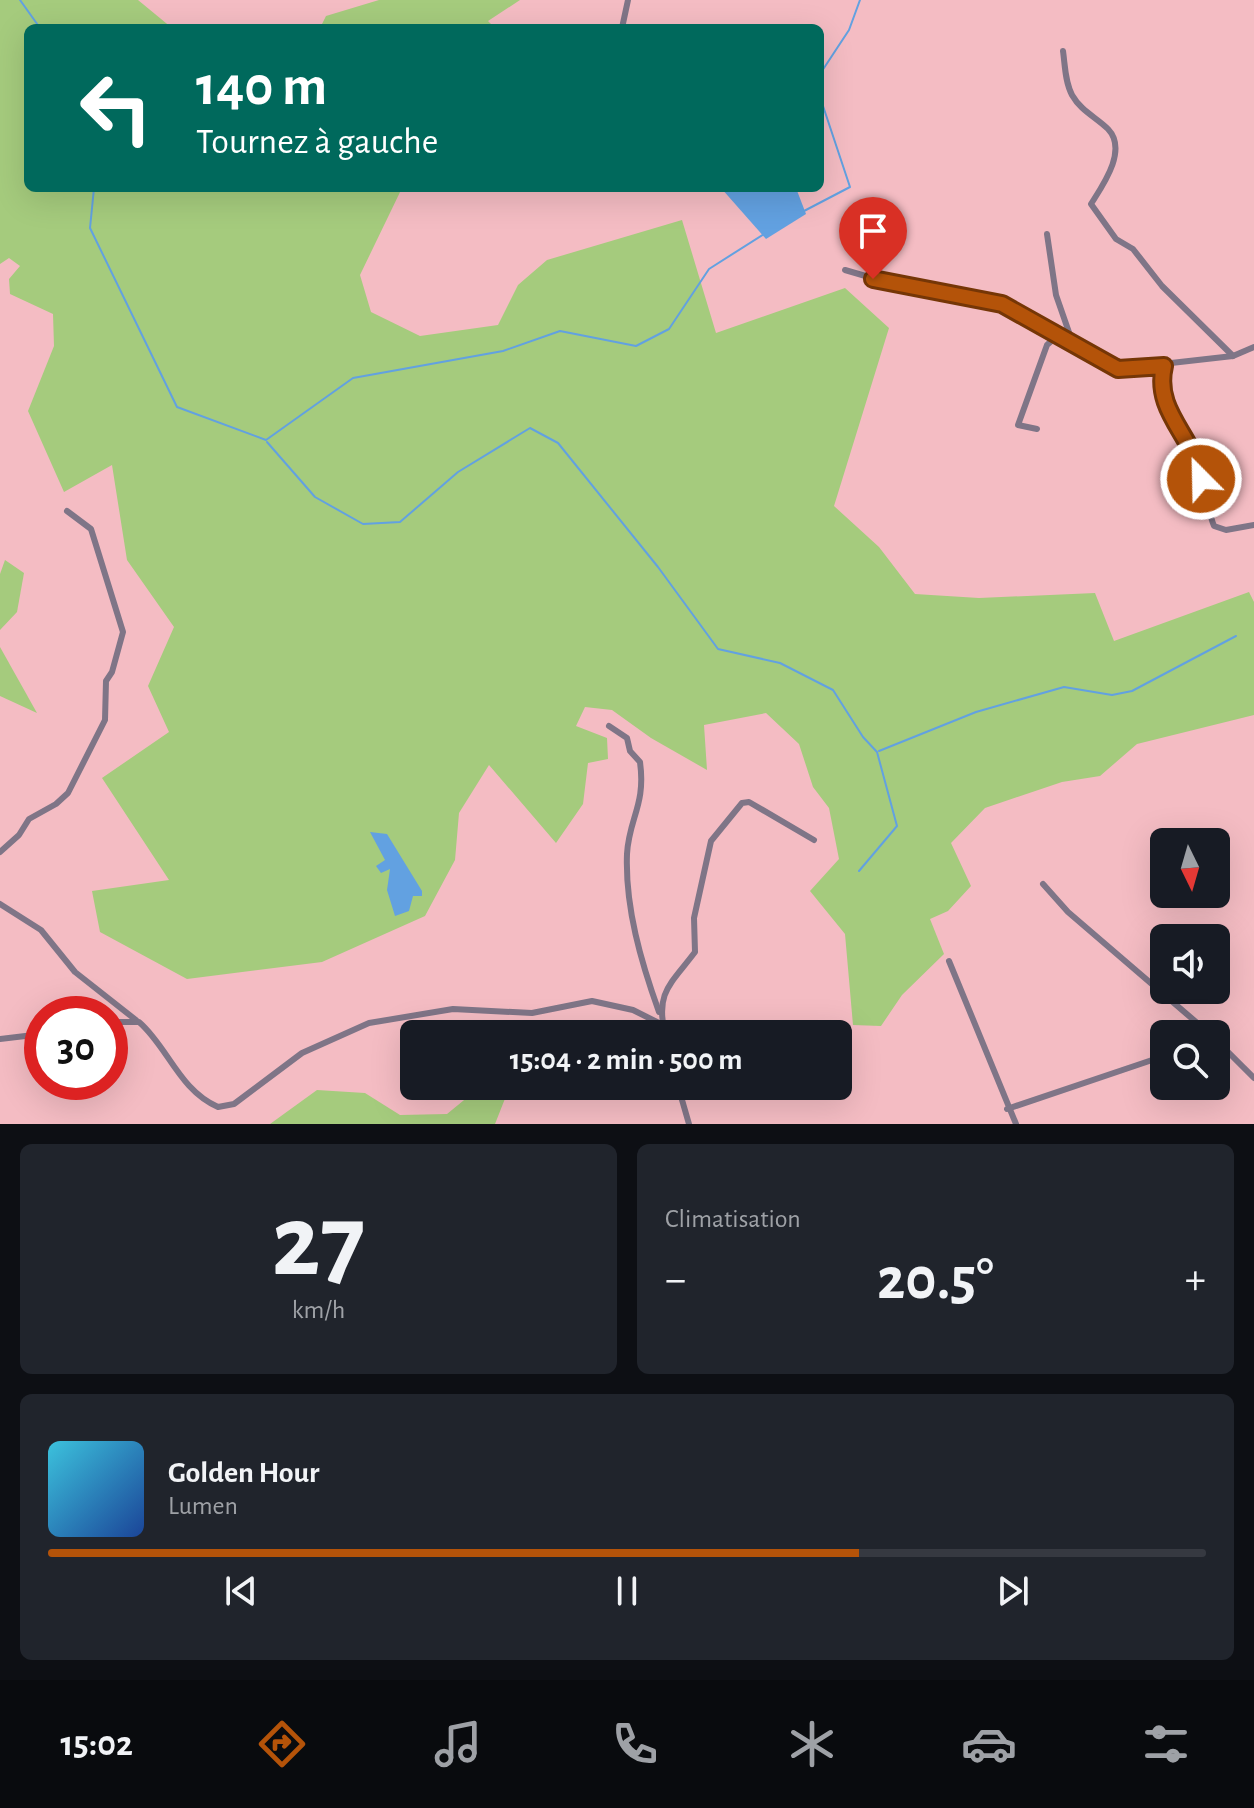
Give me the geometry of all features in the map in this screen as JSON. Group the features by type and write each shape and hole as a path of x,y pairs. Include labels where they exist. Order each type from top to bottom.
{"street":[{"path":"623,24 628,0"},
{"path":"1063,51 1071,94 1089,117 1109,130 1116,143 1110,173 1091,204 1098,218 1116,239 1133,249 1162,286 1233,356"},
{"path":"1047,234 1056,295 1072,341"},
{"path":"845,270 910,289 1002,304 1118,369 1233,356 1254,347"},
{"path":"1037,429 1018,425 1047,345 1059,334"},
{"path":"1164,366 1161,378 1165,404 1196,460 1214,526 1226,530 1254,525"},
{"path":"0,852 19,835 29,819 56,804 68,793 105,720 106,681 112,672 123,632 91,529 67,511"},
{"path":"609,726 627,738 630,751 640,762 642,799 627,850 628,902 661,1020"},
{"path":"659,1012 668,986 695,952 694,918 711,841 742,803 749,802 814,840"},
{"path":"1043,884 1068,912 1194,1020"},
{"path":"0,904 41,930 75,972 150,1031 163,1055 182,1079 218,1107 234,1104 302,1053 369,1023 453,1009 532,1013 592,1001 633,1010 653,1020"},
{"path":"949,961 1007,1109 1016,1124"},
{"path":"128,1021 136,1020"},
{"path":"0,1039 24,1036"},
{"path":"1230,1054 1254,1078"},
{"path":"1007,1109 1150,1061"},
{"path":"682,1100 689,1124"}],"green space":[{"path":"0,0 138,0 167,24 24,24 24,192 400,192 360,275 371,312 420,336 498,325 518,285 547,260 682,220 716,333 845,288 889,328 834,506 879,547 915,594 979,598 1095,593 1114,641 1249,592 1254,602 1254,715 1137,744 1100,776 1062,782 985,808 951,843 971,886 948,911 930,919 944,954 902,995 881,1026 853,1025 845,934 810,891 839,859 829,808 813,787 799,744 766,713 704,725 707,770 651,738 612,710 585,707 576,726 607,738 608,759 588,763 583,804 556,843 489,765 459,813 455,860 425,916 322,962 187,979 100,932 92,891 169,880 102,778 169,732 148,686 174,627 127,560 112,465 64,492 28,411 54,346 53,314 10,294 9,279 20,266 9,258 0,264"},
{"path":"379,0 520,0 488,21 491,24 322,24 326,16"},
{"path":"5,560 24,573 17,612 0,630 0,574"},
{"path":"0,647 37,713 0,696"},
{"path":"317,1090 365,1093 400,1115 447,1114 464,1100 504,1100 495,1124 270,1124"}],"water":[{"path":"725,192 798,192 806,214 766,239"},
{"path":"370,832 387,834 422,891 422,896 413,896 409,911 395,916 387,890 390,869 381,873 376,866 385,860"}],"waterway":[{"path":"20,0 37,24"},
{"path":"824,68 849,30 860,0"},
{"path":"804,211 850,187 824,109"},
{"path":"94,192 90,228 177,407 266,440 353,378 503,351 560,331 636,346 669,329 709,269 764,234"},
{"path":"267,442 315,497 363,524 400,522 458,472 530,428 558,443 658,567 718,649 780,663 833,690 863,737 877,752 897,826 859,871"},
{"path":"879,751 976,712 1064,687 1112,695 1132,691 1236,636"}],"route":[{"path":"873,279 910,289 1002,304 1118,369 1164,366 1161,378 1165,404 1196,460 1201,479"}]}
